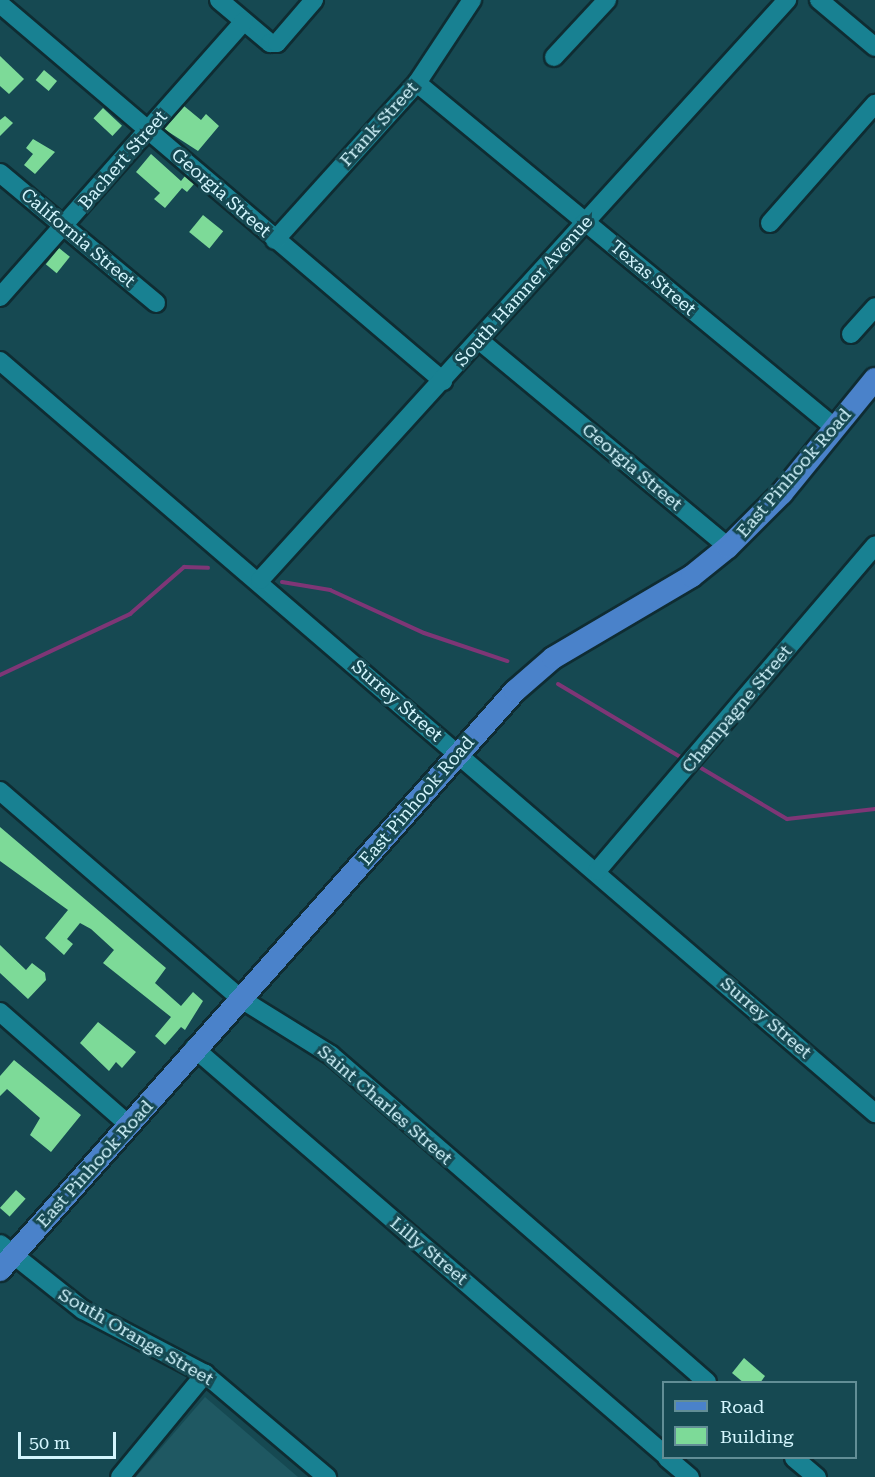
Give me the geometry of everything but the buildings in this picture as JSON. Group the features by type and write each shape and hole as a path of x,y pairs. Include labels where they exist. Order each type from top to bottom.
{"main road":[{"name":"East Pinhook Road","path":"4,1256 130,1126 194,1048 241,999 458,753 553,658 692,576 728,547 782,492 875,379"}],"street":[{"path":"219,0 270,43 277,43 314,0"},
{"name":"Frank Street","path":"275,240 417,83 472,0"},
{"path":"554,57 607,0"},
{"name":"South Hamner Avenue","path":"260,580 480,341 787,0"},
{"path":"819,0 875,47"},
{"name":"Georgia Street","path":"0,4 442,381"},
{"name":"Bachert Street","path":"0,297 64,228 244,21"},
{"name":"Texas Street","path":"417,83 834,427"},
{"path":"770,223 875,104"},
{"name":"California Street","path":"0,173 156,303"},
{"path":"851,334 875,307"},
{"name":"Georgia Street","path":"480,341 728,547"},
{"name":"Surrey Street","path":"0,361 260,580 875,1113"},
{"name":"Champagne Street","path":"597,871 875,546"},
{"name":"Saint Charles Street","path":"0,791 241,999 331,1054 705,1381"},
{"path":"0,1012 130,1126"},
{"name":"Lilly Street","path":"194,1048 662,1453"},
{"name":"South Orange Street","path":"4,1256 83,1310 205,1374 327,1477"},
{"path":"120,1477 205,1374"},
{"path":"669,1459 690,1477"},
{"path":"795,1459 817,1477"}],"shaded area":[{"path":"205,1397 298,1477 136,1477"}],"waterway":[{"path":"0,675 130,614 184,567 208,568"},
{"path":"282,582 330,590 424,633 507,661"},
{"path":"558,684 682,758"},
{"path":"701,768 787,819 875,809"}]}
